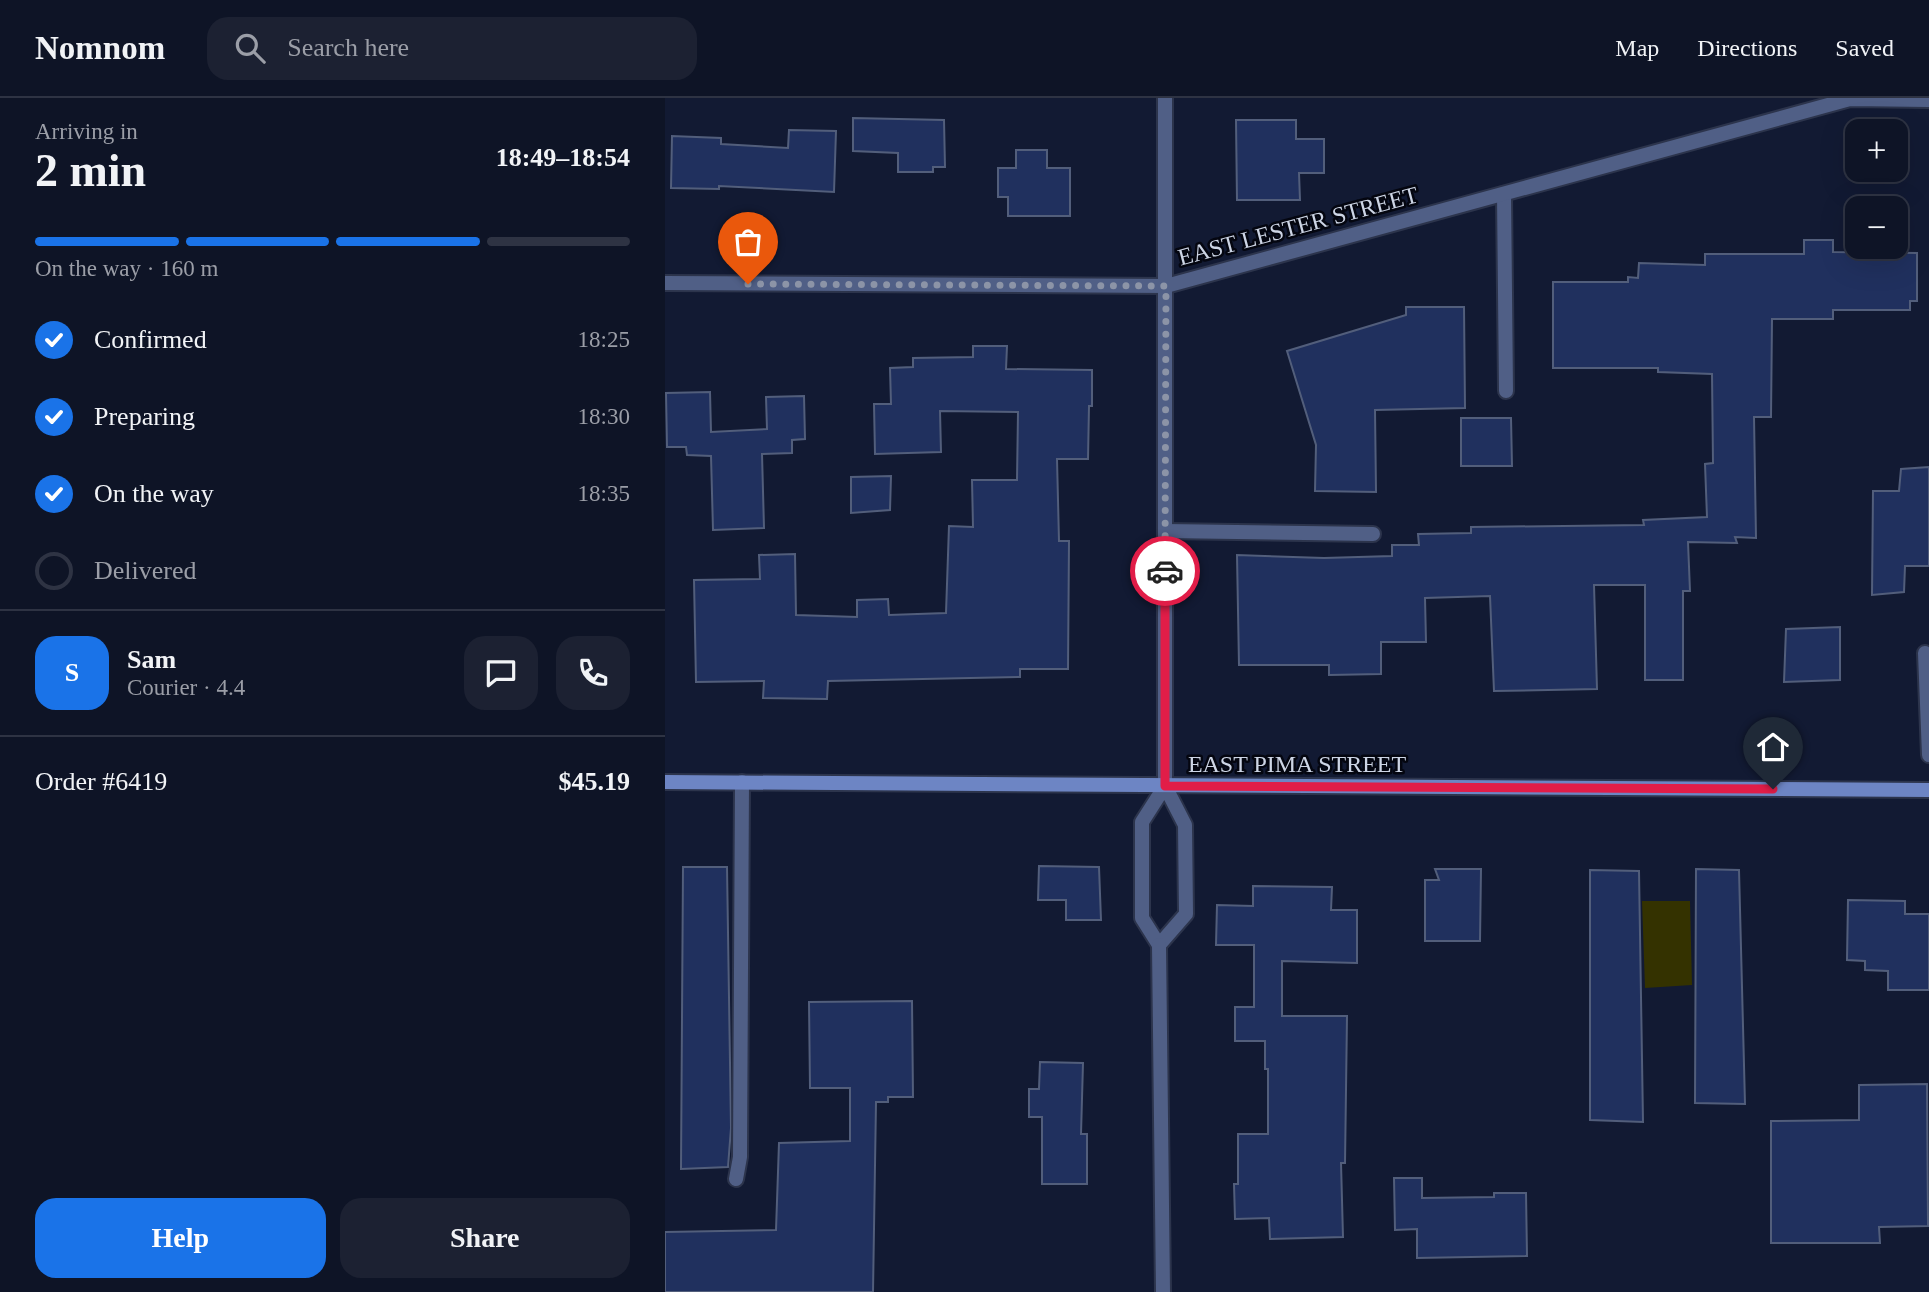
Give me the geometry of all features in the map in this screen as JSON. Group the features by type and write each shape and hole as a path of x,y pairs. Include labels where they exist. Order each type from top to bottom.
{"street":[{"path":"1159,945 1186,914 1185,825 1165,786 1165,98"},
{"name":"EAST LESTER STREET","path":"665,283 1166,286 1850,99 1929,100"},
{"path":"1504,194 1506,391"},
{"path":"1165,531 1373,534"},
{"path":"1925,653 1929,755"},
{"name":"EAST PIMA STREET","path":"665,782 1929,789"},
{"path":"736,1180 740,1157 742,782"},
{"path":"1163,1292 1159,945 1142,918 1142,822 1165,786"}],"shaded area":[{"path":"1642,901 1690,901 1692,985 1645,988"}],"building":[{"path":"853,118 944,120 945,167 933,167 933,172 898,172 898,153 853,151"},
{"path":"1236,120 1296,120 1296,139 1324,139 1324,173 1299,173 1300,200 1237,200"},
{"path":"789,130 836,131 834,192 719,186 719,189 671,188 672,136 721,138 721,144 788,148"},
{"path":"1016,150 1047,150 1047,168 1070,168 1070,216 1008,216 1008,197 998,197 998,168 1016,168"},
{"path":"1804,240 1833,240 1833,252 1845,252 1845,259 1908,259 1908,253 1917,253 1917,301 1910,301 1910,310 1833,310 1833,319 1772,319 1771,417 1754,417 1756,538 1735,537 1737,543 1688,542 1690,591 1683,591 1683,680 1645,680 1645,585 1594,585 1597,689 1494,691 1490,596 1425,598 1426,642 1381,642 1381,674 1329,675 1329,665 1239,665 1237,555 1324,558 1392,556 1392,545 1419,545 1418,534 1471,533 1471,527 1644,525 1643,520 1707,517 1705,464 1713,463 1712,374 1658,372 1658,368 1553,368 1553,282 1628,282 1628,277 1638,278 1639,263 1705,265 1705,254 1804,254"},
{"path":"1406,307 1464,307 1465,408 1375,410 1376,492 1315,491 1316,445 1287,351 1406,315"},
{"path":"973,346 1007,346 1006,369 1092,370 1088,459 1057,459 1059,541 1069,541 1068,669 1020,669 1020,677 828,681 827,699 763,698 764,681 696,682 694,580 760,579 759,555 795,554 796,615 857,617 857,600 888,599 889,615 946,613 949,526 973,527 972,480 1017,480 1018,412 940,411 941,452 875,454 874,404 891,404 890,368 913,367 913,358 973,357"},
{"path":"710,392 711,432 767,429 766,397 804,396 805,439 792,440 792,453 762,454 764,528 713,530 711,456 687,455 686,447 667,447 666,393"},
{"path":"1461,418 1511,418 1512,466 1461,466"},
{"path":"1929,467 1929,566 1905,566 1904,592 1872,595 1873,491 1899,491 1901,469"},
{"path":"891,476 890,510 851,513 851,477"},
{"path":"1840,627 1840,680 1784,682 1786,629"},
{"path":"1039,866 1099,867 1101,920 1066,920 1066,900 1038,900"},
{"path":"683,867 727,867 731,1128 728,1167 681,1169"},
{"path":"1435,869 1481,869 1480,941 1425,941 1425,880 1439,880"},
{"path":"1696,869 1739,870 1745,1104 1695,1103"},
{"path":"1590,870 1639,871 1643,1122 1590,1120"},
{"path":"1253,886 1332,887 1331,910 1357,910 1357,963 1282,961 1282,1016 1347,1016 1345,1163 1341,1163 1343,1237 1270,1239 1269,1218 1235,1219 1234,1184 1238,1184 1238,1134 1268,1134 1268,1069 1265,1069 1265,1041 1235,1041 1235,1007 1254,1007 1254,945 1216,945 1217,905 1253,906"},
{"path":"1848,900 1905,901 1905,914 1929,914 1929,990 1888,990 1888,971 1865,970 1865,961 1847,960"},
{"path":"912,1001 913,1097 888,1097 888,1102 876,1102 873,1292 665,1292 665,1232 776,1230 779,1143 850,1141 850,1088 810,1088 809,1002"},
{"path":"1040,1062 1083,1063 1081,1134 1087,1134 1087,1184 1042,1184 1042,1117 1029,1117 1029,1089 1039,1089"},
{"path":"1927,1084 1928,1226 1879,1227 1880,1243 1771,1243 1771,1121 1859,1120 1859,1085"},
{"path":"1394,1178 1422,1178 1422,1198 1494,1197 1494,1193 1526,1193 1527,1256 1417,1258 1417,1229 1395,1230"}],"way so far":[{"path":"748,284 1166,286 1165,571"}],"route":[{"path":"1165,571 1165,786 1773,789"}]}
